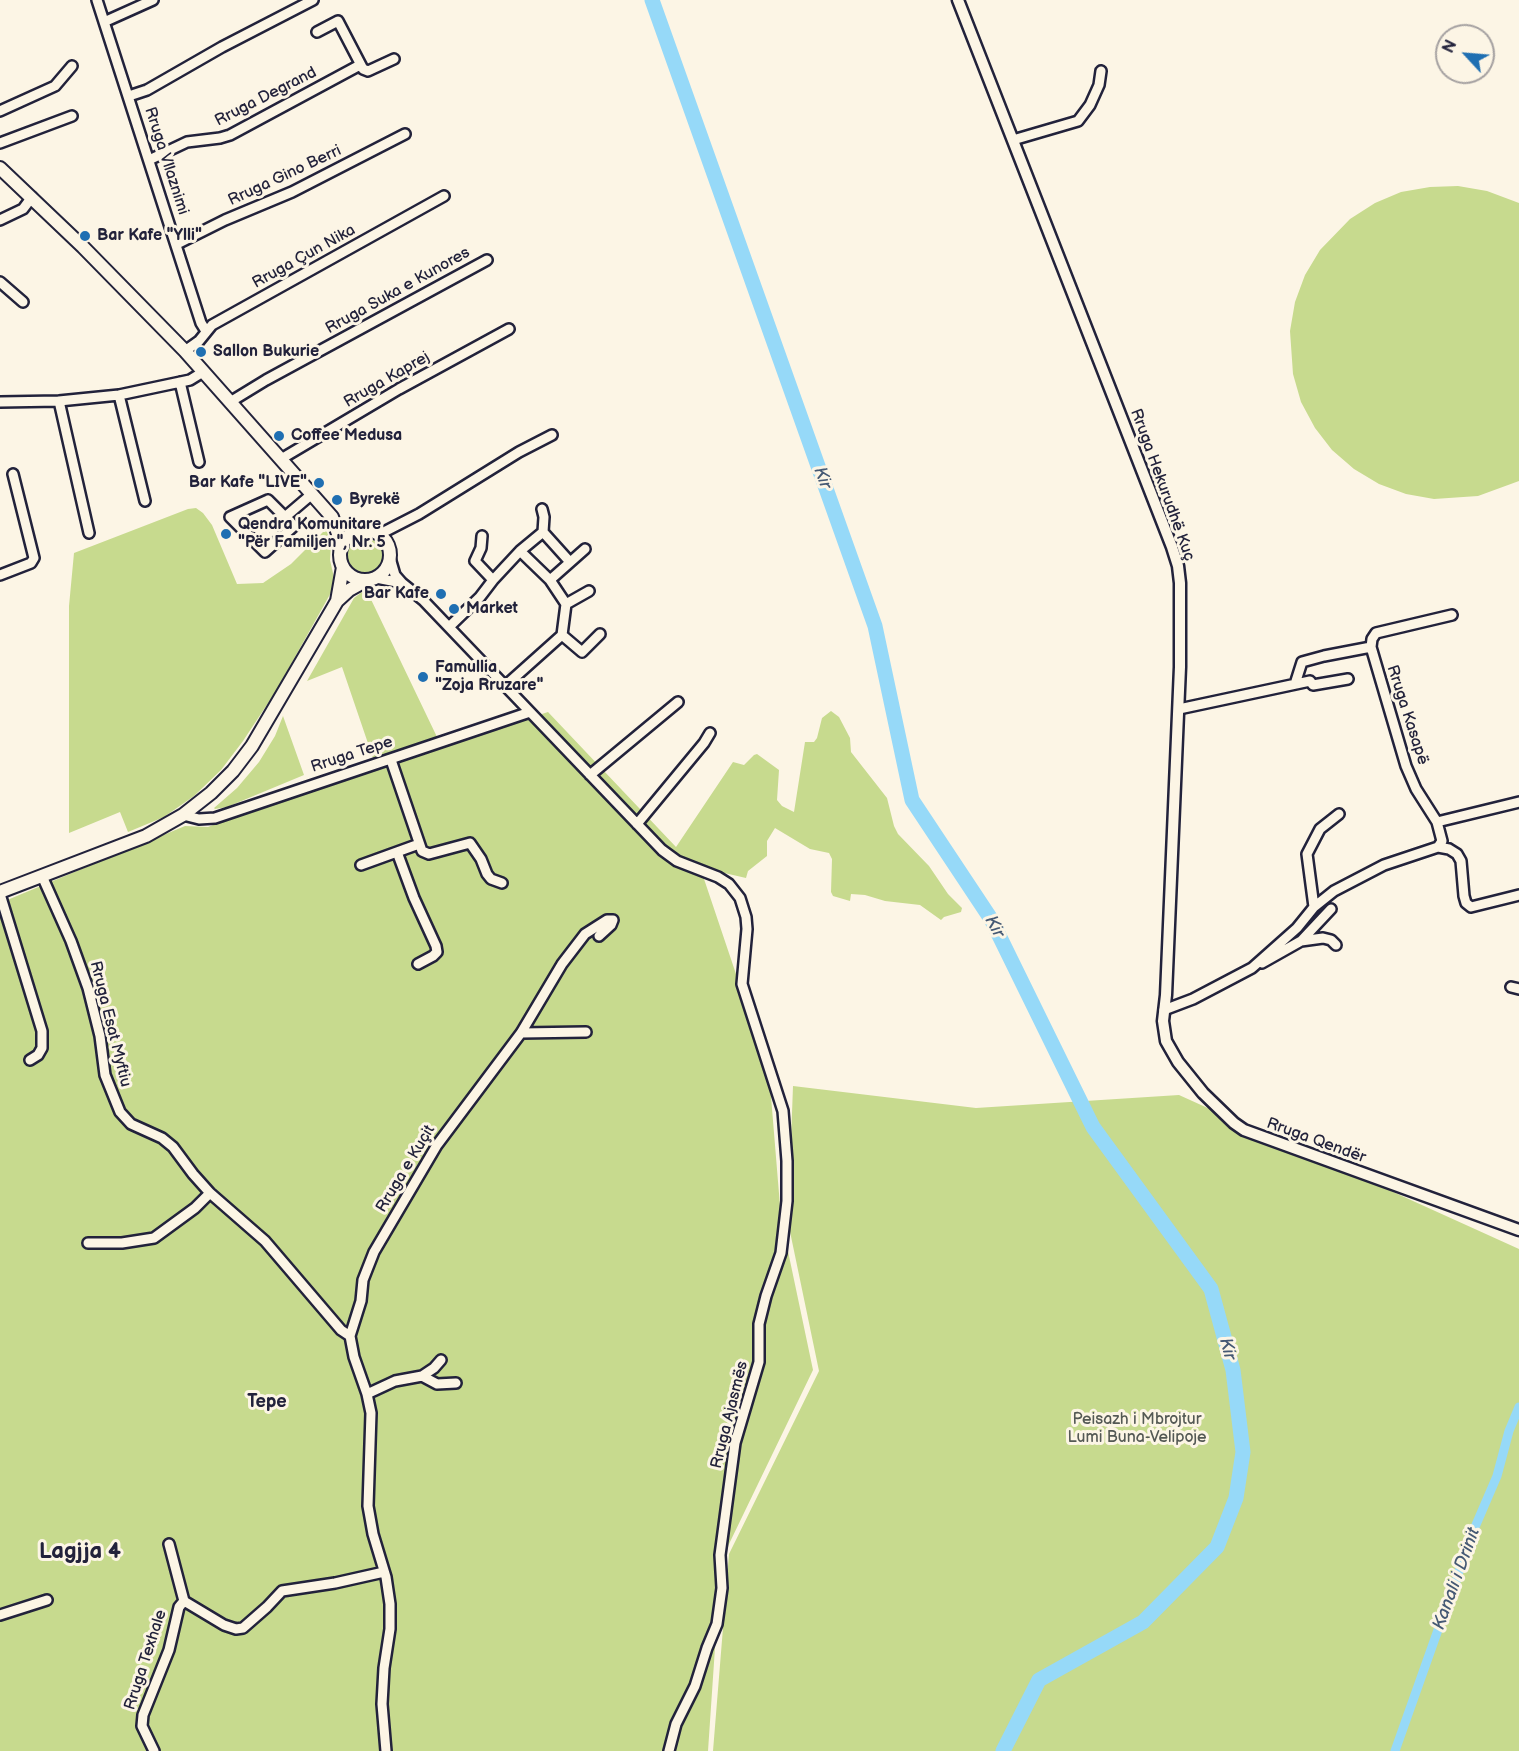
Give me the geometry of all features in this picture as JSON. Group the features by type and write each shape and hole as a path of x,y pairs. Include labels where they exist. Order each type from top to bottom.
{"main road":[{"path":"0,168 84,247 185,351 332,517 342,545"},
{"path":"0,893 146,836 183,815 217,788 233,771 252,746 336,601 349,590 372,579 388,566 390,550 380,534 369,530 358,530 332,517"},
{"path":"336,601 342,567 339,556 342,545 348,536 358,530"},
{"path":"342,567 357,579 372,579"}],"street":[{"name":"Rruga Vllaznimi","path":"97,0 201,323 206,331"},
{"path":"104,21 153,0"},
{"path":"129,96 147,90 222,47 313,0"},
{"name":"Rruga Hekurudhë Kuç","path":"958,0 1175,556 1180,583 1179,709 1164,1010"},
{"path":"317,32 338,21 360,65"},
{"name":"Rruga Degrand","path":"149,160 187,142 230,135 360,65 368,71 394,59"},
{"path":"0,111 55,86 72,66"},
{"path":"1013,141 1078,121 1090,105 1099,85 1101,71"},
{"path":"0,143 72,116"},
{"name":"Rruga Gino Berri","path":"177,244 225,220 292,192 405,134"},
{"name":"Rruga Çun Nika","path":"185,351 199,341 212,325 444,196"},
{"path":"0,220 23,208 32,197"},
{"name":"Rruga Suka e Kunores","path":"230,402 266,380 487,260"},
{"path":"0,282 23,302"},
{"name":"Rruga Kaprej","path":"280,459 509,328"},
{"path":"0,402 59,401 119,395 190,380 203,372"},
{"path":"180,382 199,462"},
{"path":"119,395 145,501"},
{"path":"59,401 89,533"},
{"path":"380,534 419,514 519,452 552,435"},
{"path":"0,575 31,563 34,558 13,474"},
{"path":"285,517 312,494"},
{"path":"268,500 285,517 294,526 265,552 230,517 268,500"},
{"path":"542,509 543,532 570,562"},
{"path":"449,627 480,597 520,551 543,532"},
{"path":"482,536 481,548 475,561 493,580"},
{"path":"550,580 585,549"},
{"path":"505,686 562,634 566,604 550,580 520,551"},
{"path":"390,558 395,575 402,583 423,600 638,824 710,733"},
{"path":"372,579 402,583"},
{"path":"566,604 589,591"},
{"name":"Rruga Kasapë","path":"1437,822 1416,789 1406,766 1371,647 1376,633 1452,615"},
{"path":"562,634 582,652 600,634"},
{"name":"Rruga Kasapë","path":"1295,684 1302,662 1371,647"},
{"path":"1179,709 1310,681 1313,685 1348,679"},
{"path":"590,775 678,702"},
{"name":"Rruga Tepe","path":"183,815 199,819 215,818 530,712"},
{"path":"391,760 422,851 429,854 470,843 481,859 487,874 491,879 502,883"},
{"path":"1438,847 1442,841 1437,822 1519,802"},
{"path":"1314,907 1307,854 1320,829 1338,814"},
{"name":"Rruga Ajasmës","path":"638,824 670,856 722,879 740,898 747,929 742,984 783,1111 788,1188 782,1253 765,1296 758,1332 759,1362 737,1432 720,1556 722,1588 717,1624 695,1686 676,1724 669,1751"},
{"path":"361,865 418,844"},
{"path":"1252,968 1297,928 1314,907 1334,891 1384,865 1438,847 1449,849 1457,854 1461,861 1464,896 1466,903 1471,907 1519,895"},
{"path":"397,852 414,898 436,946 437,952 418,964"},
{"name":"Rruga Esat Myftiu","path":"42,876 85,977 100,1036 105,1076 115,1105 124,1119 162,1138 173,1147 210,1193 265,1241 341,1330 350,1336"},
{"path":"0,893 42,1031 42,1048 38,1055 30,1060"},
{"path":"1164,1010 1193,999 1301,941 1331,909"},
{"name":"Rruga e Kuçit","path":"350,1336 359,1310 363,1280 379,1242 437,1145 521,1033 562,964 585,934 607,920 613,920 599,936"},
{"path":"1301,941 1323,938 1336,945"},
{"name":"Rruga Qendër","path":"1164,1010 1164,1034 1178,1062 1203,1093 1244,1130 1519,1230"},
{"path":"521,1033 586,1032"},
{"path":"88,1243 122,1243 154,1238 195,1208 210,1193"},
{"path":"350,1336 354,1357 368,1394 372,1424 368,1506 384,1572 391,1617 382,1704 386,1751"},
{"path":"368,1394 396,1381 422,1376 441,1360"},
{"path":"422,1376 436,1384 456,1383"},
{"name":"Rruga Texhale","path":"154,1751 142,1726 143,1715 169,1650 179,1607 184,1601 169,1544"},
{"path":"184,1601 224,1625 236,1629 243,1628 282,1591 335,1583 384,1572"},
{"path":"0,1615 46,1600"}],"green space":[{"path":"1458,186 1487,191 1519,203 1519,481 1478,496 1434,499 1406,494 1379,484 1354,469 1332,450 1315,428 1301,402 1293,374 1290,331 1295,302 1305,275 1320,250 1350,219 1375,203 1401,192 1430,187"},
{"path":"196,508 212,525 237,584 263,583 291,564 326,529 331,544 330,560 335,582 333,589 276,691 243,741 221,770 194,796 164,817 128,832 120,812 69,833 69,606 74,553 188,509"},
{"path":"364,536 378,541 383,555 378,569 364,574 350,569 345,555 350,541"},
{"path":"366,589 437,737 373,758 342,667 307,681 354,598"},
{"path":"831,711 839,717 850,738 851,752 887,798 898,834 929,866 948,894 962,908 961,912 941,920 920,905 885,901 865,895 851,894 850,901 833,896 831,892 832,859 829,853 810,849 775,828 767,841 767,856 748,871 746,878 720,872 688,860 703,876 769,1072 781,1218 813,1370 729,1544 720,1574 708,1751 0,1751 0,903 185,826 208,827 243,813 548,712 676,847 733,762 744,765 757,754 779,770 777,800 782,806 794,812 805,742 814,742 822,718"},
{"path":"283,716 304,775 227,807 215,809 259,762 275,736"},
{"name":"Peisazh i Mbrojtur Lumi Buna-Velipoje","path":"793,1086 976,1108 1179,1095 1519,1249 1519,1751 713,1751 729,1554 819,1371 788,1222"}],"waterway":[{"name":"Kir","path":"652,0 875,626 912,800 991,919 1093,1127 1211,1289 1233,1370 1243,1452 1236,1498 1217,1547 1143,1622 1039,1680 1003,1751"},
{"name":"Kanali i Drinit","path":"1395,1751 1452,1595 1466,1548 1497,1476 1509,1431 1519,1407"}],"place":[{"name":"Bar Kafe \"Ylli\"","path":"85,236"},
{"name":"Sallon Bukurie","path":"201,352"},
{"name":"Coffee Medusa","path":"279,436"},
{"name":"Bar Kafe \"LIVE\"","path":"319,483"},
{"name":"Byrekë","path":"337,500"},
{"name":"Qendra Komunitare \"Për Familjen\", Nr. 5","path":"226,534"},
{"name":"Bar Kafe","path":"441,594"},
{"name":"Market","path":"454,609"},
{"name":"Famullia \"Zoja Rruzare\"","path":"423,677"}],"district":[{"name":"Tepe","path":"267,1402"},
{"name":"Lagjja 4","path":"80,1552"}]}
